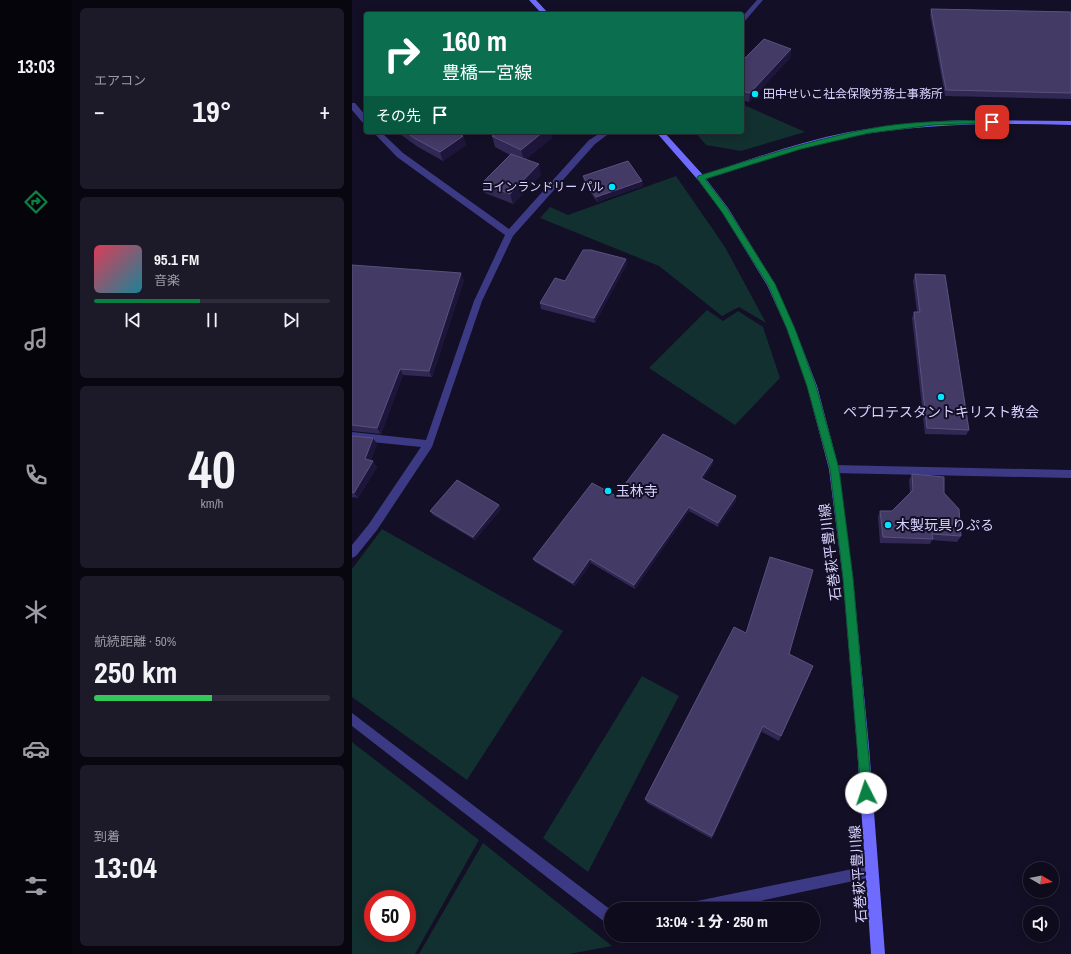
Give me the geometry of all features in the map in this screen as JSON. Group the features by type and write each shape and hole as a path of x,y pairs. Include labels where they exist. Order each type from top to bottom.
{"main road":[{"path":"532,0 544,12"},
{"path":"701,178 799,147 869,131 933,123 979,122 1071,124"},
{"name":"石巻萩平豊川線","path":"662,134 701,178 725,210 771,284 791,329 812,386 834,469 848,578 863,746 878,954"}],"street":[{"path":"744,19 760,0"},
{"path":"352,105 364,119"},
{"path":"379,134 400,155 510,234"},
{"path":"352,553 372,527 429,444 478,302 510,234 592,142 605,134"},
{"path":"352,436 429,444"},
{"path":"834,469 864,468 1071,474"},
{"path":"352,719 604,913"},
{"path":"725,902 872,871"}],"green space":[{"path":"744,105 805,132 741,151 706,145 697,134 744,134"},
{"path":"676,176 725,247 766,323 739,307 722,316 659,266 540,218 550,207 568,215"},
{"path":"707,310 723,321 738,311 763,327 780,378 735,425 649,368"},
{"path":"382,529 563,631 467,780 352,697 352,569"},
{"path":"642,676 679,696 588,872 543,838"},
{"path":"352,742 479,840 415,954 352,954"},
{"path":"483,843 604,940 604,942 607,942 612,946 569,954 419,954"}],"building":[{"path":"931,9 1071,12 1071,93 946,90"},
{"path":"764,39 791,49 750,93 744,92 744,59"},
{"path":"409,134 460,134 463,136 440,152"},
{"path":"494,134 541,134 521,150 492,136"},
{"path":"511,154 539,164 510,194 482,183"},
{"path":"628,161 642,181 596,197 583,176"},
{"path":"583,250 591,250 626,259 594,318 540,303 555,278 565,281"},
{"path":"352,265 461,273 429,371 400,369 377,428 352,425"},
{"path":"915,274 945,275 969,430 927,428 914,312 920,312"},
{"path":"663,434 713,460 701,478 736,496 718,523 689,507 634,585 590,559 573,583 533,559 592,483 616,496"},
{"path":"352,436 373,438 365,459 373,461 354,493 352,492"},
{"path":"912,474 944,477 944,493 959,509 961,536 932,534 933,539 883,537 880,511 892,511 913,490"},
{"path":"457,480 499,505 473,537 430,511"},
{"path":"770,557 813,570 789,654 813,666 781,736 763,726 712,836 645,799 734,627 746,633"}],"place":[{"name":"田中せいこ社会保険労務士事務所","path":"755,94"},
{"name":"コインランドリー パル","path":"612,187"},
{"name":"ペプロテスタントキリスト教会","path":"941,397"},
{"name":"玉林寺","path":"608,491"},
{"name":"木製玩具りぷる","path":"888,525"}],"route":[{"path":"866,793 843,525 834,469 812,386 791,329 771,284 725,210 701,178 799,147 869,131 933,123 992,122"}]}
